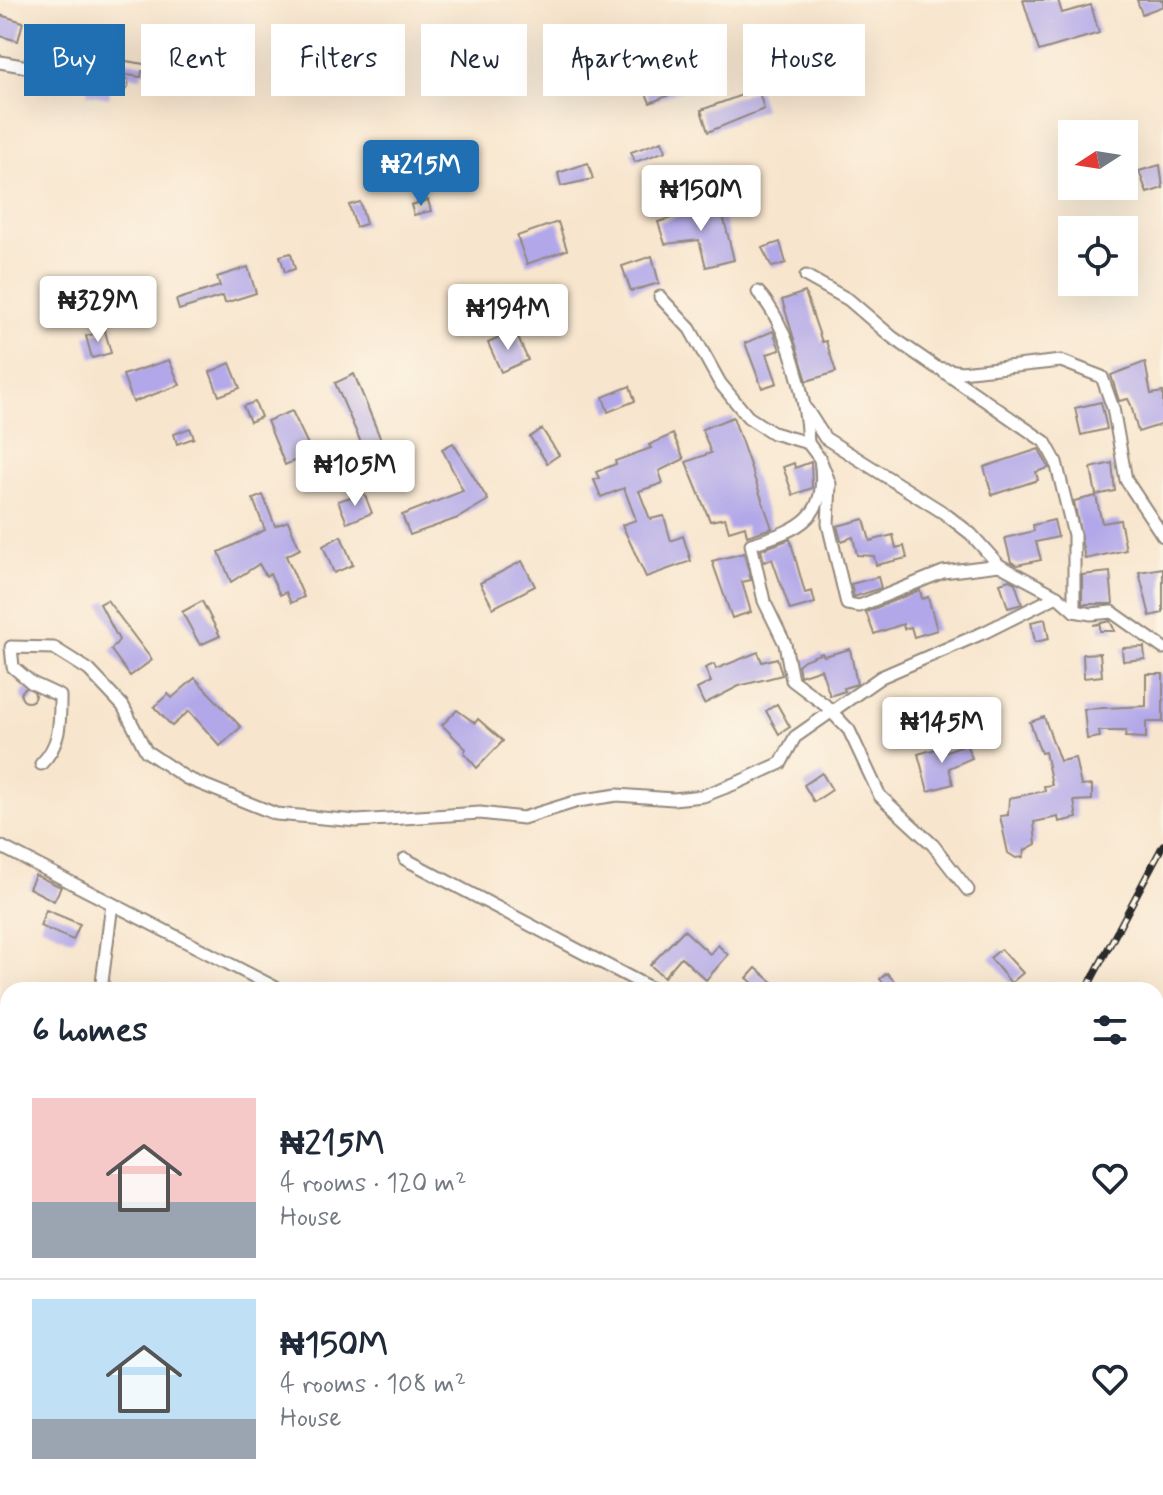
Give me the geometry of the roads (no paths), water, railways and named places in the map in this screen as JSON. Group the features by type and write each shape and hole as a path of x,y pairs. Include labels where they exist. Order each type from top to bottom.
{"street":[{"path":"0,62 24,66"},
{"path":"806,276 849,300 892,337 1045,442 1056,462 1074,535 1074,611"},
{"path":"758,292 770,305 807,410 825,438 944,513 971,534 999,565 1057,596 1074,611 1091,614 1112,612 1163,648"},
{"path":"660,297 690,329 720,383 748,417 773,433 808,443"},
{"path":"937,368 961,372 1061,361 1102,377 1113,408 1126,480 1163,536"},
{"path":"807,410 808,443 820,459 830,484 828,524 847,604 859,606 943,572 999,565"},
{"path":"820,459 824,481 810,518 798,527 751,544 764,601 785,644 792,680 849,730 880,796 933,845 968,890"},
{"path":"41,764 52,753 60,728 60,696 32,683 13,667 11,647 54,648 89,670 123,706 146,751 186,778 276,814 326,820 379,821 424,814 480,813 523,818 578,801 617,795 673,799 703,796 781,763 795,737 881,677 985,632 1057,596"},
{"path":"0,846 264,982"},
{"path":"405,859 639,982"},
{"path":"102,982 112,904"}],"railway":[{"path":"1090,982 1163,845"}]}
